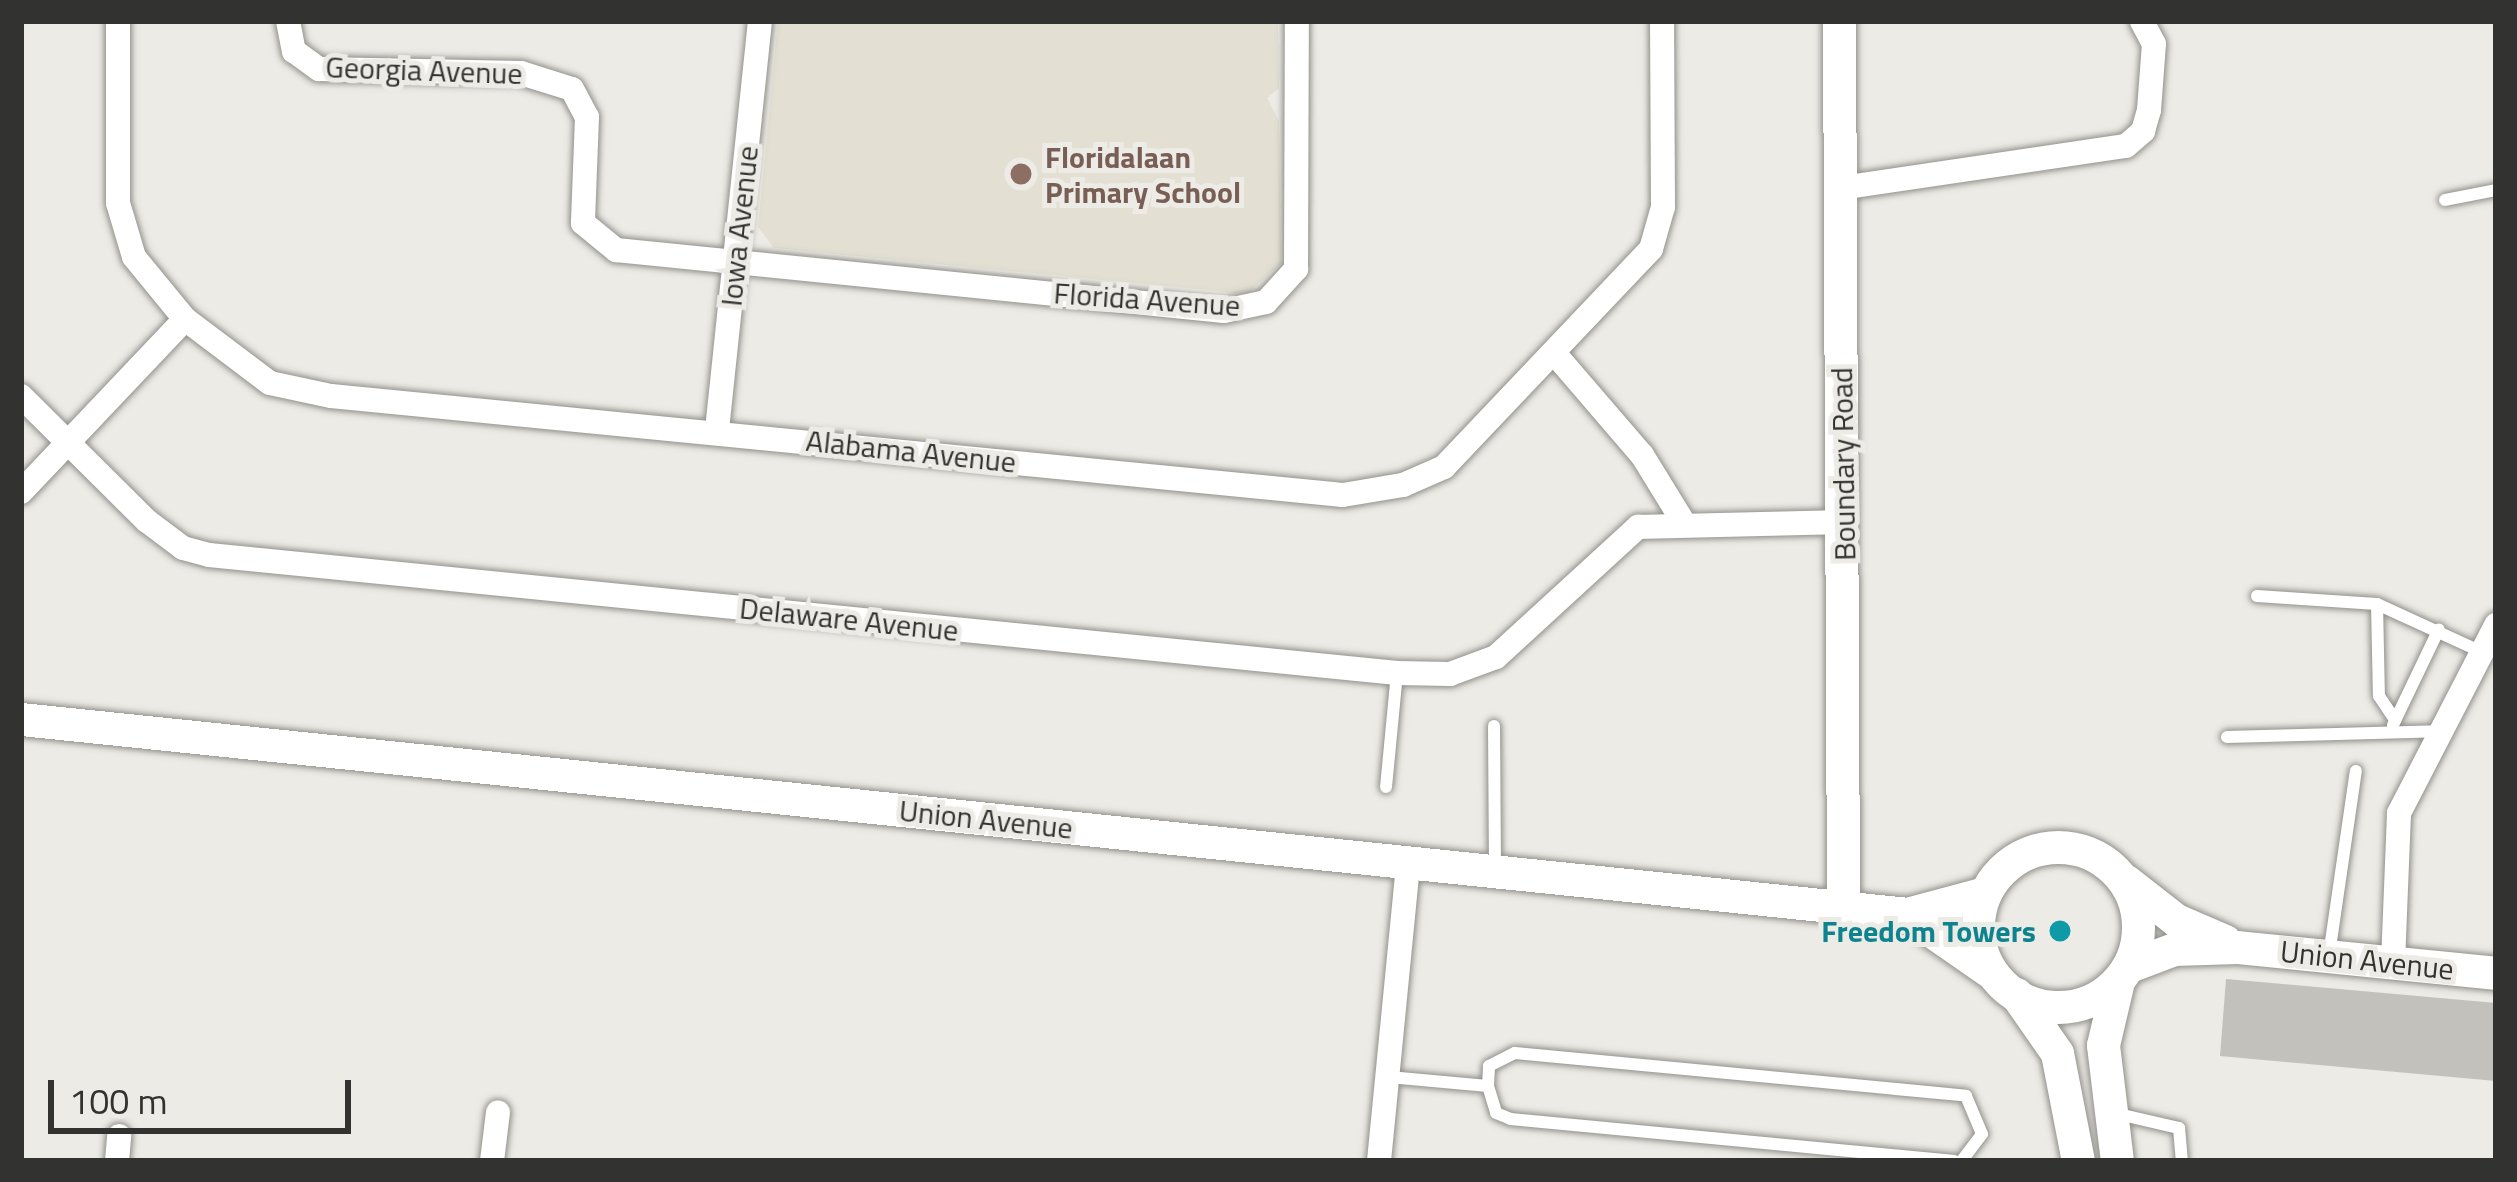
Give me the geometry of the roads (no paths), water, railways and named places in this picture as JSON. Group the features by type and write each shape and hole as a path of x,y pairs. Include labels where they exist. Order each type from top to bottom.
{"street":[{"name":"Alabama Avenue","path":"118,21 122,225 145,274 185,320 250,374 295,391 1361,494 1444,467 1555,354 1658,234 1662,21"},
{"name":"Georgia Avenue","path":"288,21 294,51 319,69 521,74 561,82 584,106 581,212 594,239 616,250 735,264"},
{"name":"Iowa Avenue","path":"718,430 760,21"},
{"name":"Florida Avenue","path":"735,264 1224,310 1266,302 1289,281 1299,249 1297,21"},
{"name":"Boundary Road","path":"1839,21 1843,907"},
{"path":"1840,188 2126,146 2144,131 2149,110 2154,44 2142,21"},
{"path":"21,492 185,320"},
{"path":"1555,354 1642,455 1685,525"},
{"name":"Delaware Avenue","path":"21,396 168,538 209,555 1397,673 1479,666 1627,534 1685,525 1844,522"},
{"path":"2393,962 2398,817 2437,731 2496,625"},
{"name":"Union Avenue","path":"21,721 1906,914 1985,893"},
{"path":"2078,1161 2057,1053 2005,985 1978,936 1985,893 2024,855 2050,847 2103,860 2123,879 2139,922 2102,1045 2117,1161"},
{"path":"1379,1161 1408,864"},
{"name":"Union Avenue","path":"2123,879 2176,920 2237,947"},
{"name":"Union Avenue","path":"1906,914 2005,985"},
{"name":"Union Avenue","path":"2123,973 2174,949 2237,947 2496,973"},
{"path":"2005,985 2058,1007 2101,995 2123,973"},
{"path":"492,1161 498,1112"}],"lane":[{"path":"2445,200 2496,190"},
{"path":"2257,596 2377,604 2482,652"},
{"path":"2377,604 2379,696 2392,726"},
{"path":"2392,726 2439,629"},
{"path":"1386,787 1397,673"},
{"path":"1494,726 1496,872"},
{"path":"2228,736 2392,726 2437,731"},
{"path":"2329,956 2356,771"},
{"path":"1515,1052 1968,1096 1982,1134 1958,1161 1511,1119 1496,1113 1488,1086 1489,1066 1515,1052"},
{"path":"1389,1077 1488,1086"},
{"path":"2109,1112 2179,1127 2182,1161"}],"place":[{"name":"Floridalaan Primary School","path":"1021,174"},
{"name":"Freedom Towers","path":"2060,931"}]}
